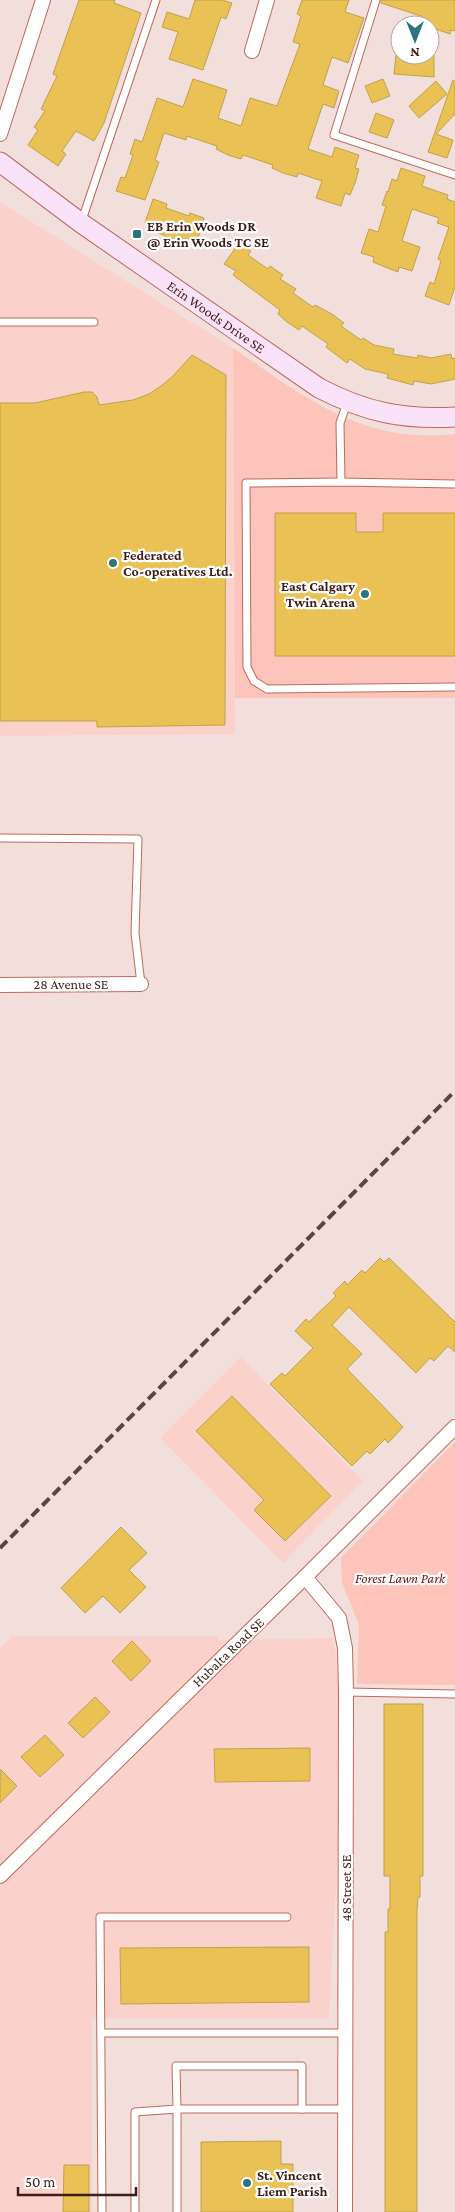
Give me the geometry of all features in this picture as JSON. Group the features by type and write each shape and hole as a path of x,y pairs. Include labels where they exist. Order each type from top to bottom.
{"street":[{"path":"0,134 43,0"},
{"path":"252,51 267,0"},
{"name":"Erin Woods Drive SE","path":"0,162 81,223 319,388 347,402 386,414 425,419 455,417"},
{"name":"28 Avenue SE","path":"0,985 141,984"},
{"name":"Hubalta Road SE","path":"0,1876 455,1427"},
{"name":"48 Street SE","path":"305,1577 339,1618 344,1648 346,1692 345,2212"}],"lane":[{"path":"81,223 156,0"},
{"path":"376,0 334,135 455,175"},
{"path":"0,322 94,322"},
{"path":"341,482 340,423 347,402"},
{"path":"455,484 341,482 246,484 247,667 254,681 268,689 455,687"},
{"path":"0,838 138,839 135,934 141,984"},
{"path":"346,1692 455,1694"},
{"path":"102,2212 100,1917 287,1916"},
{"path":"101,2033 345,2033"},
{"path":"177,2212 176,2066 302,2066 302,2109"},
{"path":"136,2212 136,2112 177,2109 345,2109"}],"shaded area":[{"name":"Federated Co-operatives Ltd.","path":"0,202 233,348 235,734 0,736"},
{"path":"241,1357 363,1481 283,1563 160,1438"},
{"path":"12,1636 217,1636 218,1640 332,1638 346,1692 329,2019 92,2019 92,2212 0,2212 0,1649"}],"green space":[{"path":"233,348 310,400 363,425 391,432 422,435 455,434 455,698 235,698"},
{"name":"Forest Lawn Park","path":"455,1442 455,1685 357,1684 359,1625 342,1583 341,1558"}],"building":[{"path":"79,0 115,0 114,3 141,13 104,123 94,141 76,131 62,151 66,154 58,166 28,145 38,130 34,127 45,111 41,109 57,76 53,74"},
{"path":"195,0 222,0 232,3 226,19 221,17 203,70 169,59 178,32 162,27 167,12 189,19"},
{"path":"302,0 349,0 345,12 364,18 348,63 332,57 323,85 339,91 334,108 323,104 308,149 332,157 335,147 359,155 355,168 359,169 355,183 350,195 345,193 341,206 316,198 322,181 298,173 297,177 283,173 272,168 273,165 243,155 241,159 228,155 216,149 217,146 187,136 186,140 164,133 155,160 159,162 145,200 116,191 121,177 125,178 133,155 130,154 135,139 142,142 157,98 183,107 193,79 227,90 218,118 241,126 250,98 277,106 300,44 293,42 301,16 297,14"},
{"path":"381,0 455,0 455,31 451,30 450,34 440,30 440,15 418,15 381,3"},
{"path":"395,65 434,65 434,77 394,74"},
{"path":"383,79 390,96 372,103 365,86"},
{"path":"453,80 455,81 455,114 436,134 453,140 447,158 428,152"},
{"path":"436,81 447,94 419,118 409,106"},
{"path":"376,113 394,120 387,138 369,132"},
{"path":"401,168 425,176 422,186 448,195 447,199 455,202 455,287 449,305 425,296 430,282 434,284 441,261 438,259 449,227 437,223 439,218 412,209 402,241 420,247 412,271 399,267 398,272 373,262 374,257 361,253 369,229 378,232 386,206 382,205 387,191 392,179 397,181"},
{"path":"153,199 167,204 166,208 189,216 190,213 204,218 197,242 183,238 182,242 168,237 156,232 158,227 145,223"},
{"path":"239,243 251,251 248,255 268,269 270,266 283,275 280,279 296,289 293,293 313,307 315,305 332,314 344,323 341,326 361,340 363,338 374,345 394,349 393,354 417,358 418,355 431,358 451,354 452,359 455,358 455,379 431,384 414,381 413,385 387,378 388,374 365,369 350,359 347,363 326,347 328,344 302,326 299,330 287,322 278,314 280,310 233,275 236,271 224,264"},
{"name":"Federated Co-operatives Ltd.","path":"192,355 226,375 225,725 97,727 97,721 0,721 0,403 35,403 84,392 92,392 97,397 99,405 133,400 149,394 161,386"},
{"name":"East Calgary Twin Arena","path":"275,513 356,513 356,532 383,532 383,513 455,513 455,656 275,656"},
{"path":"380,1258 384,1262 389,1258 455,1322 455,1352 448,1346 434,1361 430,1358 416,1373 349,1307 332,1325 362,1354 347,1369 403,1427 388,1443 385,1439 370,1454 367,1451 352,1466 270,1384 282,1373 285,1376 313,1348 295,1331 306,1319 309,1322 336,1296 333,1293 345,1281 347,1285 362,1270 365,1273"},
{"path":"232,1396 331,1496 285,1541 254,1510 264,1500 196,1431"},
{"path":"121,1527 147,1553 129,1570 146,1587 120,1613 103,1596 85,1613 61,1588"},
{"path":"132,1641 151,1661 131,1681 112,1661"},
{"path":"95,1697 110,1712 83,1738 68,1723"},
{"path":"384,1704 423,1704 423,1876 420,1876 420,1897 418,1897 417,1910 417,2212 385,2212 385,1932 388,1932 390,1876 384,1876"},
{"path":"45,1735 64,1755 40,1777 21,1757"},
{"path":"310,1748 310,1781 215,1782 214,1749"},
{"path":"0,1769 17,1786 0,1803"},
{"path":"309,1947 309,2002 121,2004 120,1948"},
{"name":"St. Vincent Liem Parish","path":"281,2141 281,2164 293,2164 293,2212 201,2212 201,2142"},
{"path":"64,2165 89,2165 89,2212 63,2212"}],"railway":[{"path":"0,1548 455,1091"}],"place":[{"name":"EB Erin Woods DR @ Erin Woods TC SE","path":"137,234"},
{"name":"Federated Co-operatives Ltd.","path":"113,563"},
{"name":"East Calgary Twin Arena","path":"365,594"},
{"name":"St. Vincent Liem Parish","path":"247,2183"}]}
